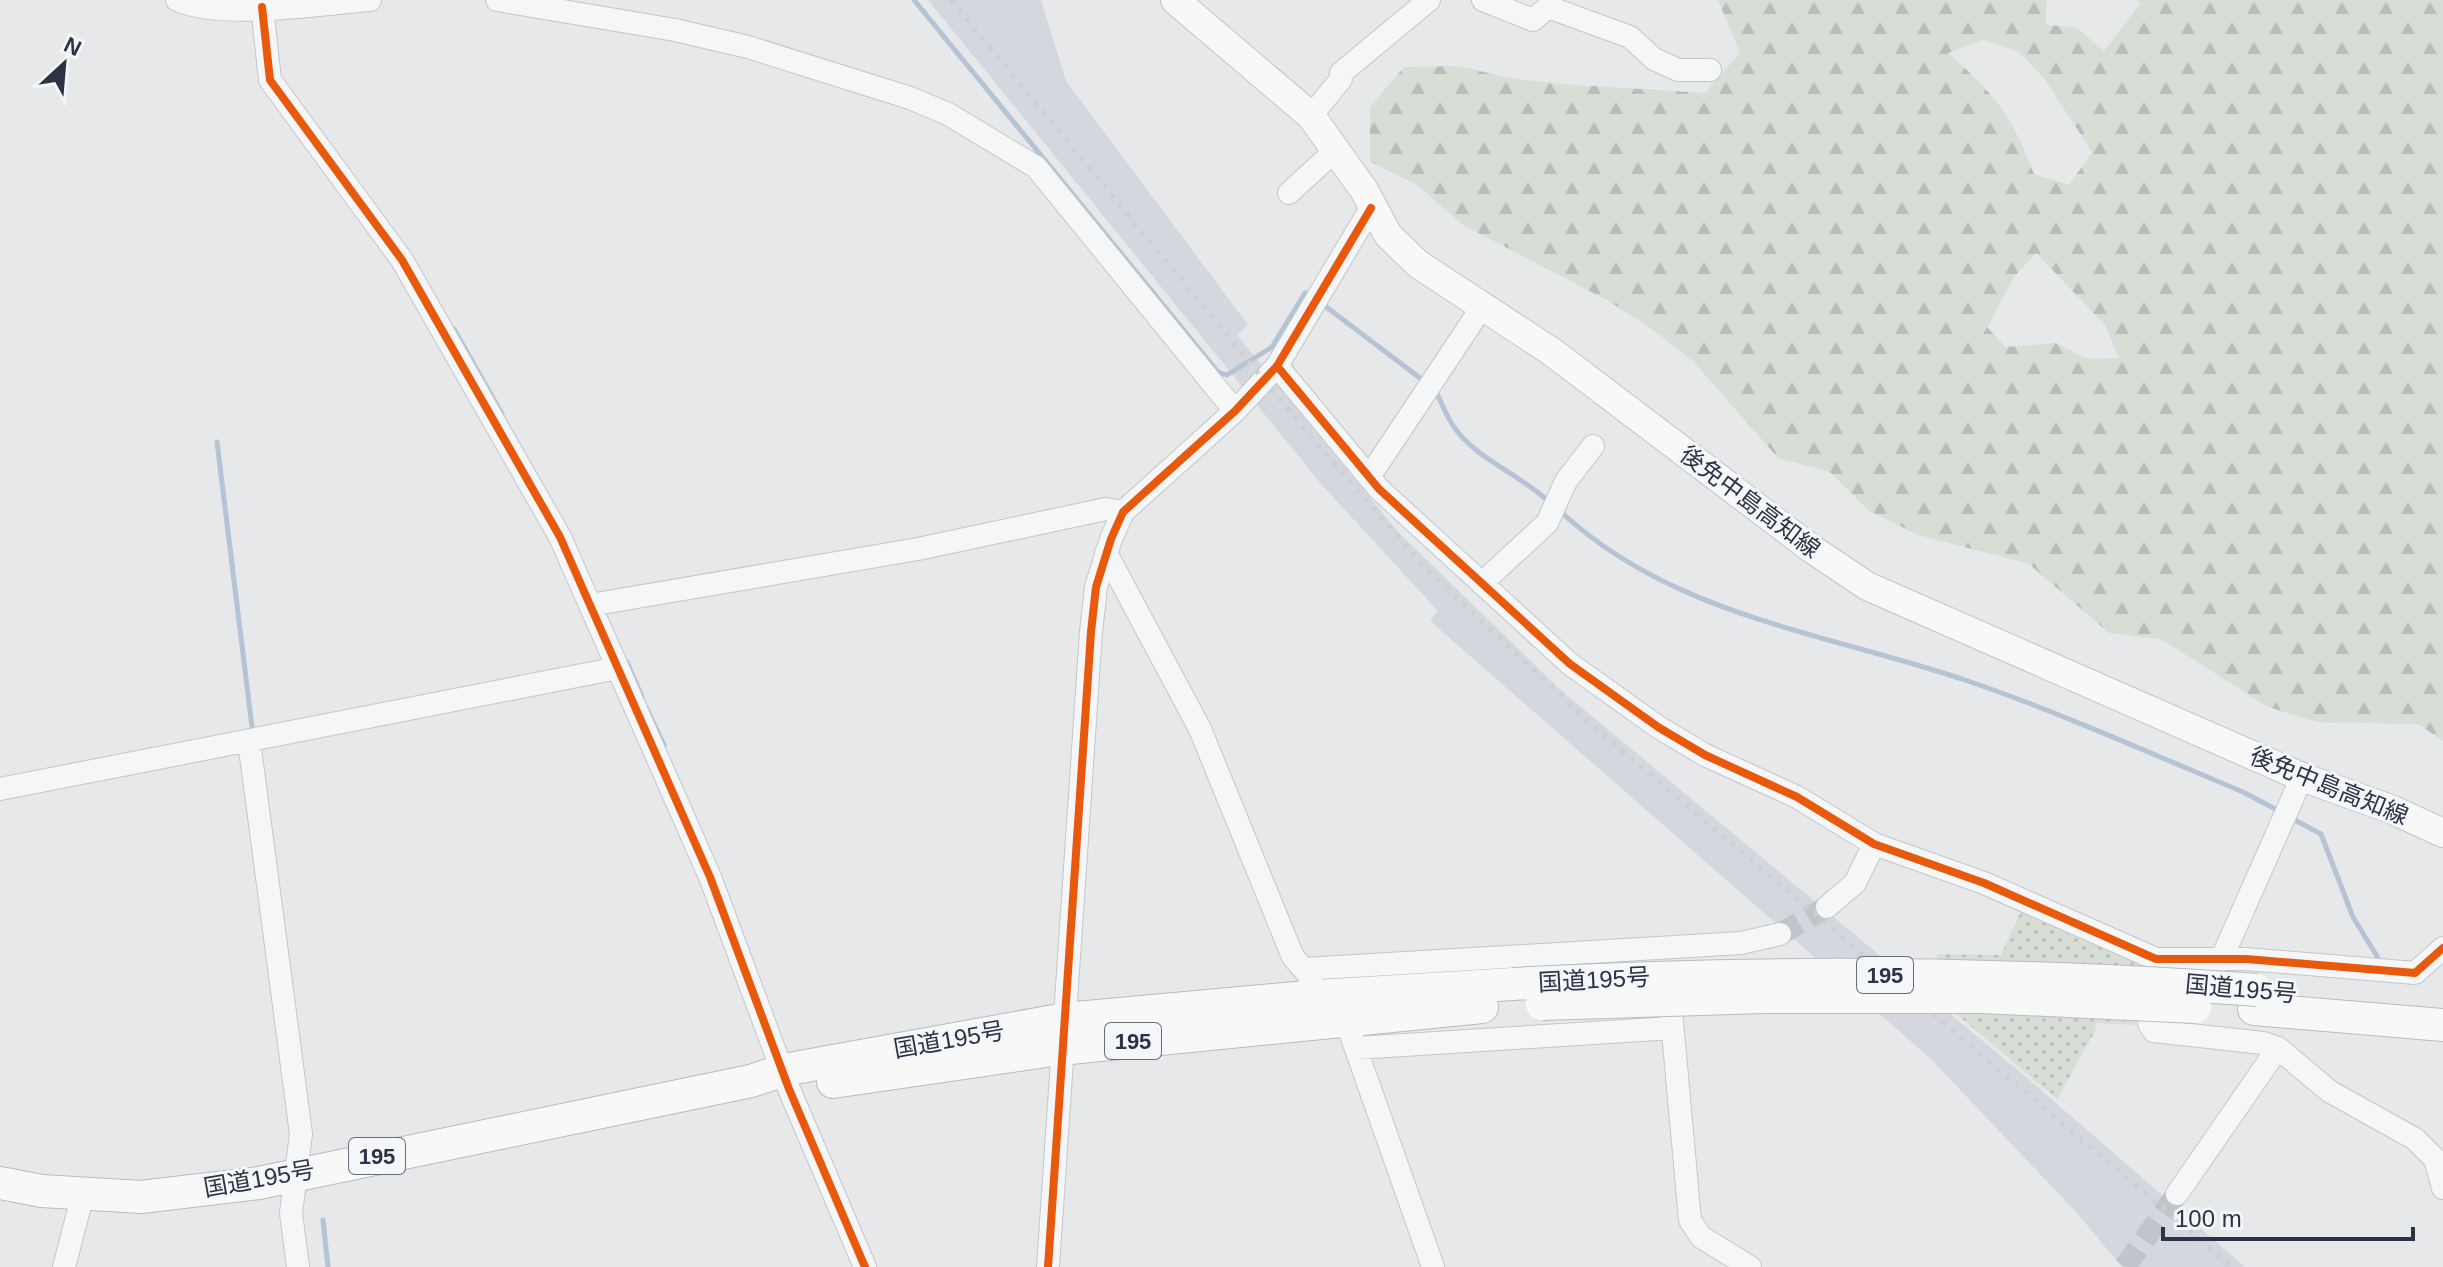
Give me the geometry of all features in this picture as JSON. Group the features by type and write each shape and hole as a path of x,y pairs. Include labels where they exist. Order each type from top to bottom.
{"highway":[{"name":"国道195号","path":"0,1183 83,1194 141,1197 294,1176 751,1081 787,1079 1063,1034 1310,983 1515,994 2256,1000 2443,1007"},
{"name":"国道195号","path":"1063,1034 1351,1034 1515,994"},
{"name":"国道195号","path":"2256,1000 2443,1025"}],"main road":[{"name":"後免中島高知線","path":"1175,0 1311,116 1337,149 1388,235 1418,264 1552,352 1812,549 1867,586 2302,777 2443,833"}],"street":[{"path":"177,0 193,7 222,10 370,0"},
{"path":"497,0 675,30 748,47 910,98 948,114 1036,167 1235,411"},
{"path":"1311,116 1341,79 1341,73 1429,0"},
{"path":"1483,0 1533,20 1548,7 1630,37 1654,59 1678,70 1710,70"},
{"path":"271,7 270,80 427,300 599,602 618,668 710,877 787,1079 865,1267"},
{"path":"1289,193 1337,149"},
{"path":"1048,1267 1091,632 1096,587 1106,553 1123,512 1235,411 1277,366 1371,208"},
{"path":"1369,477 1482,307"},
{"path":"1277,366 1369,477 1570,664 1658,727 1705,755 1797,797 1874,844 1984,883 2156,959 2221,960 2415,973 2443,948"},
{"path":"1483,582 1547,523 1566,481 1593,446"},
{"path":"599,602 918,549 1106,509 1123,512"},
{"path":"1106,553 1200,729 1293,957 1310,983 1666,947 1760,941 1780,934"},
{"path":"0,789 618,668"},
{"path":"249,741 301,1134 291,1213 298,1267"},
{"path":"2221,960 2302,777"},
{"path":"1827,907 1855,883 1874,844"},
{"path":"1666,947 1690,1220 1701,1237 1750,1267"},
{"path":"2156,959 2149,1024 2154,1031 2263,1043 2278,1048 2329,1091 2415,1139 2435,1159 2443,1188"},
{"path":"1433,1267 1351,1034 1672,1028"},
{"path":"2177,1194 2278,1048"},
{"path":"64,1267 83,1194"}],"shaded area":[{"path":"928,0 1041,0 1066,81 1248,325 1237,335 1399,533 1563,692 2026,1077 2245,1267 2122,1267 2076,1212 1930,1058 1430,621 1438,611 1322,485"}],"green space":[{"path":"1718,0 2047,0 2046,25 2076,27 2104,51 2140,4 2138,0 2443,0 2443,741 2418,724 2317,722 2268,707 2161,639 2109,633 2029,564 1918,535 1868,510 1830,472 1778,458 1693,361 1650,328 1607,300 1463,225 1417,185 1370,162 1370,107 1404,67 1458,66 1509,78 1562,84 1705,93 1740,53","holes":["1983,40 2019,52 2044,78 2092,152 2069,185 2034,174 2018,135 2000,107 1948,53","2036,253 2105,325 2119,358 2088,359 2056,343 2006,347 1987,327 2014,277"]},
{"path":"2022,909 2141,963 2137,1021 2134,1025 2096,1023 2095,1031 2057,1099 1922,985 1938,954 2001,955"}],"waterway":[{"path":"914,0 1218,372 1227,375 1272,347 1305,293 1312,297"},
{"path":"1321,303 1424,381"},
{"path":"454,329 502,414"},
{"path":"1435,390 1450,420 1472,447 1548,501"},
{"path":"217,442 253,735"},
{"path":"1559,510 1603,546 1650,575 1700,598 1806,634 1915,664 2003,693 2243,792 2279,811"},
{"path":"627,662 642,697"},
{"path":"646,707 664,745"},
{"path":"2291,818 2321,834 2353,917 2378,958"},
{"path":"323,1220 328,1267"}],"tunnel":[{"path":"1780,934 1827,907"},
{"path":"2125,1267 2177,1194"}],"railway":[{"path":"951,0 1306,431 1428,571 1595,728 2232,1267"}],"cycle path":[{"path":"262,7 270,80 402,260 560,537 710,877 789,1089 865,1267"},
{"path":"1048,1267 1096,587 1123,512 1235,411 1277,366 1371,208"},
{"path":"1277,366 1379,489 1570,664 1658,727 1705,755 1797,797 1874,844 1984,883 2156,959 2246,959 2415,973 2443,948"}]}
